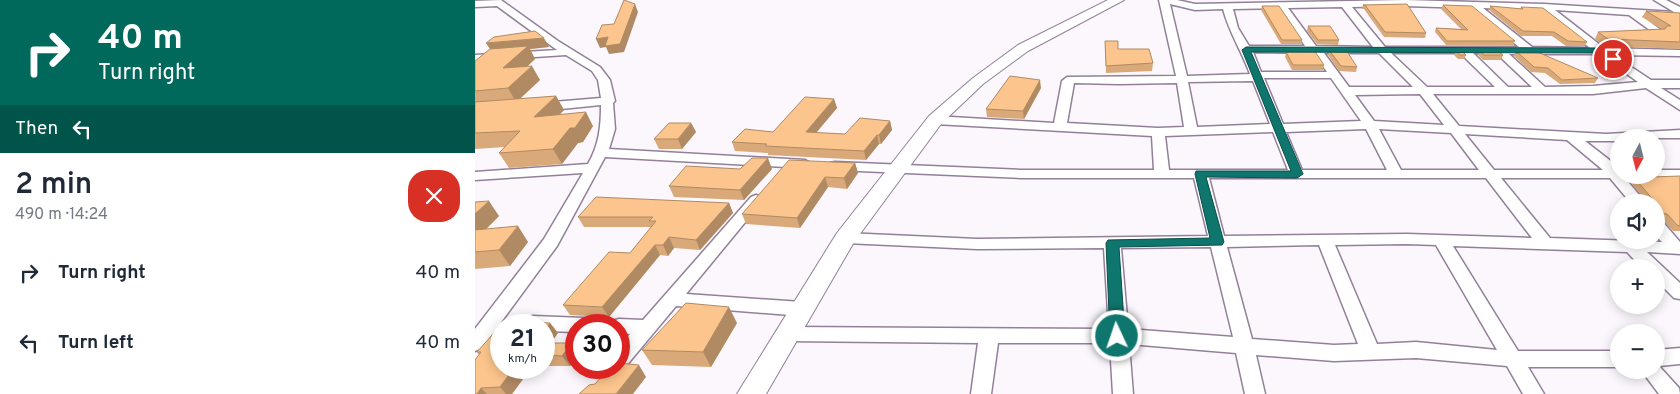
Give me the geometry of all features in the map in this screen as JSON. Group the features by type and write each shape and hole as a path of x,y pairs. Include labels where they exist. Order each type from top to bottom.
{"main road":[{"path":"751,394 845,238 895,169 935,120 979,81 1023,48 1113,1"}],"street":[{"path":"1191,132 1165,0 1185,6 1342,2 1447,2 1473,5 1680,15"},
{"path":"1515,0 1525,7"},
{"path":"1659,0 1680,10"},
{"path":"475,4 500,1 569,52 596,69 604,80 609,101 608,129 601,153 533,268 511,314"},
{"path":"1342,2 1381,50 1424,91 1546,244"},
{"path":"1223,4 1231,12 1233,28 1246,50 1297,174"},
{"path":"1281,5 1370,125 1397,175"},
{"path":"1473,5 1529,50"},
{"path":"1544,7 1601,51 1680,106"},
{"path":"1631,12 1680,51"},
{"path":"1640,32 1657,32"},
{"path":"1579,34 1599,34"},
{"path":"1246,50 1680,51"},
{"path":"1463,50 1505,90"},
{"path":"1499,50 1543,90"},
{"path":"478,63 494,57 569,52"},
{"path":"1060,127 1068,81 1071,79 1119,81 1334,75"},
{"path":"1345,91 1593,90 1651,84 1680,84"},
{"path":"527,108 609,101"},
{"path":"935,120 1158,132 1370,125 1606,138 1680,134"},
{"path":"1158,132 1162,174"},
{"path":"1570,136 1610,168"},
{"path":"601,153 1021,174 1610,174"},
{"path":"630,347 787,163"},
{"path":"475,176 593,168"},
{"path":"1200,174 1255,394"},
{"path":"1665,174 1680,174"},
{"path":"1624,184 1632,194"},
{"path":"576,198 595,199"},
{"path":"730,206 749,207"},
{"path":"1665,234 1678,248"},
{"path":"845,238 977,244 1441,240 1610,247"},
{"path":"1325,240 1371,352"},
{"path":"1441,240 1534,394"},
{"path":"1113,243 1117,336 1123,394"},
{"path":"1665,248 1678,248"},
{"path":"1634,249 1644,259"},
{"path":"1665,279 1680,293"},
{"path":"671,299 802,309"},
{"path":"630,326 647,327"},
{"path":"475,343 490,334"},
{"path":"787,334 1117,336 1244,344 1334,353 1416,350 1512,359 1610,359"},
{"path":"981,394 989,335"},
{"path":"1665,357 1680,356"},
{"path":"1659,379 1672,394"}],"building":[{"path":"624,0 635,4 620,44 605,46 608,37 596,39 602,25 614,24"},
{"path":"1407,4 1426,33 1385,32 1365,5 1363,5"},
{"path":"1443,5 1472,6 1515,41 1447,41 1436,28 1468,30"},
{"path":"1262,6 1279,6 1302,40 1282,40"},
{"path":"1490,6 1523,9 1521,7 1543,8 1587,42 1568,41 1554,32 1523,31"},
{"path":"1646,11 1680,13 1680,42 1608,39 1598,32 1665,29 1667,26 1671,26"},
{"path":"1308,26 1330,26 1339,40 1318,40"},
{"path":"535,31 544,38 486,43 494,37"},
{"path":"1105,41 1118,41 1118,49 1149,49 1153,63 1106,66"},
{"path":"528,46 503,68 532,66 508,88 475,91 475,61 490,49"},
{"path":"1287,50 1314,50 1324,65 1293,65 1286,52 1289,52"},
{"path":"1329,50 1346,50 1357,67 1341,66"},
{"path":"1456,50 1461,50 1466,55 1460,55"},
{"path":"1480,51 1498,51 1503,55 1484,55"},
{"path":"1516,51 1535,51 1598,78 1562,80 1548,68 1534,67"},
{"path":"1010,76 1040,80 1023,111 986,109"},
{"path":"556,96 534,117 586,112 575,128 570,128 553,149 499,153 520,131 475,133 475,102"},
{"path":"805,97 834,99 806,132 845,134 860,118 890,121 864,151 765,146 767,144 732,142 745,129 773,132"},
{"path":"669,123 691,123 678,139 654,139"},
{"path":"752,158 768,158 740,190 669,186 686,166 740,169"},
{"path":"789,160 855,163 844,178 825,177 797,218 742,214"},
{"path":"1680,176 1680,226 1665,214 1665,194 1648,194 1640,184 1665,184 1665,177"},
{"path":"596,197 729,203 696,240 669,237 663,245 655,245 602,307 563,305 609,252 630,253 656,221 649,221 653,217 578,217"},
{"path":"489,201 475,214 475,202"},
{"path":"518,226 499,250 475,252 475,230"},
{"path":"686,303 729,307 703,352 642,350"},
{"path":"490,337 490,379 506,379 500,387 481,388 475,394 475,360 481,352 477,352"},
{"path":"555,343 565,343 565,352 562,356 555,356"},
{"path":"630,364 639,365 630,376"},
{"path":"599,379 628,379 616,394 579,394 589,385 595,384"}],"route":[{"path":"1117,336 1113,243 1217,242 1200,174 1297,174 1246,50 1601,51 1613,59"}]}
